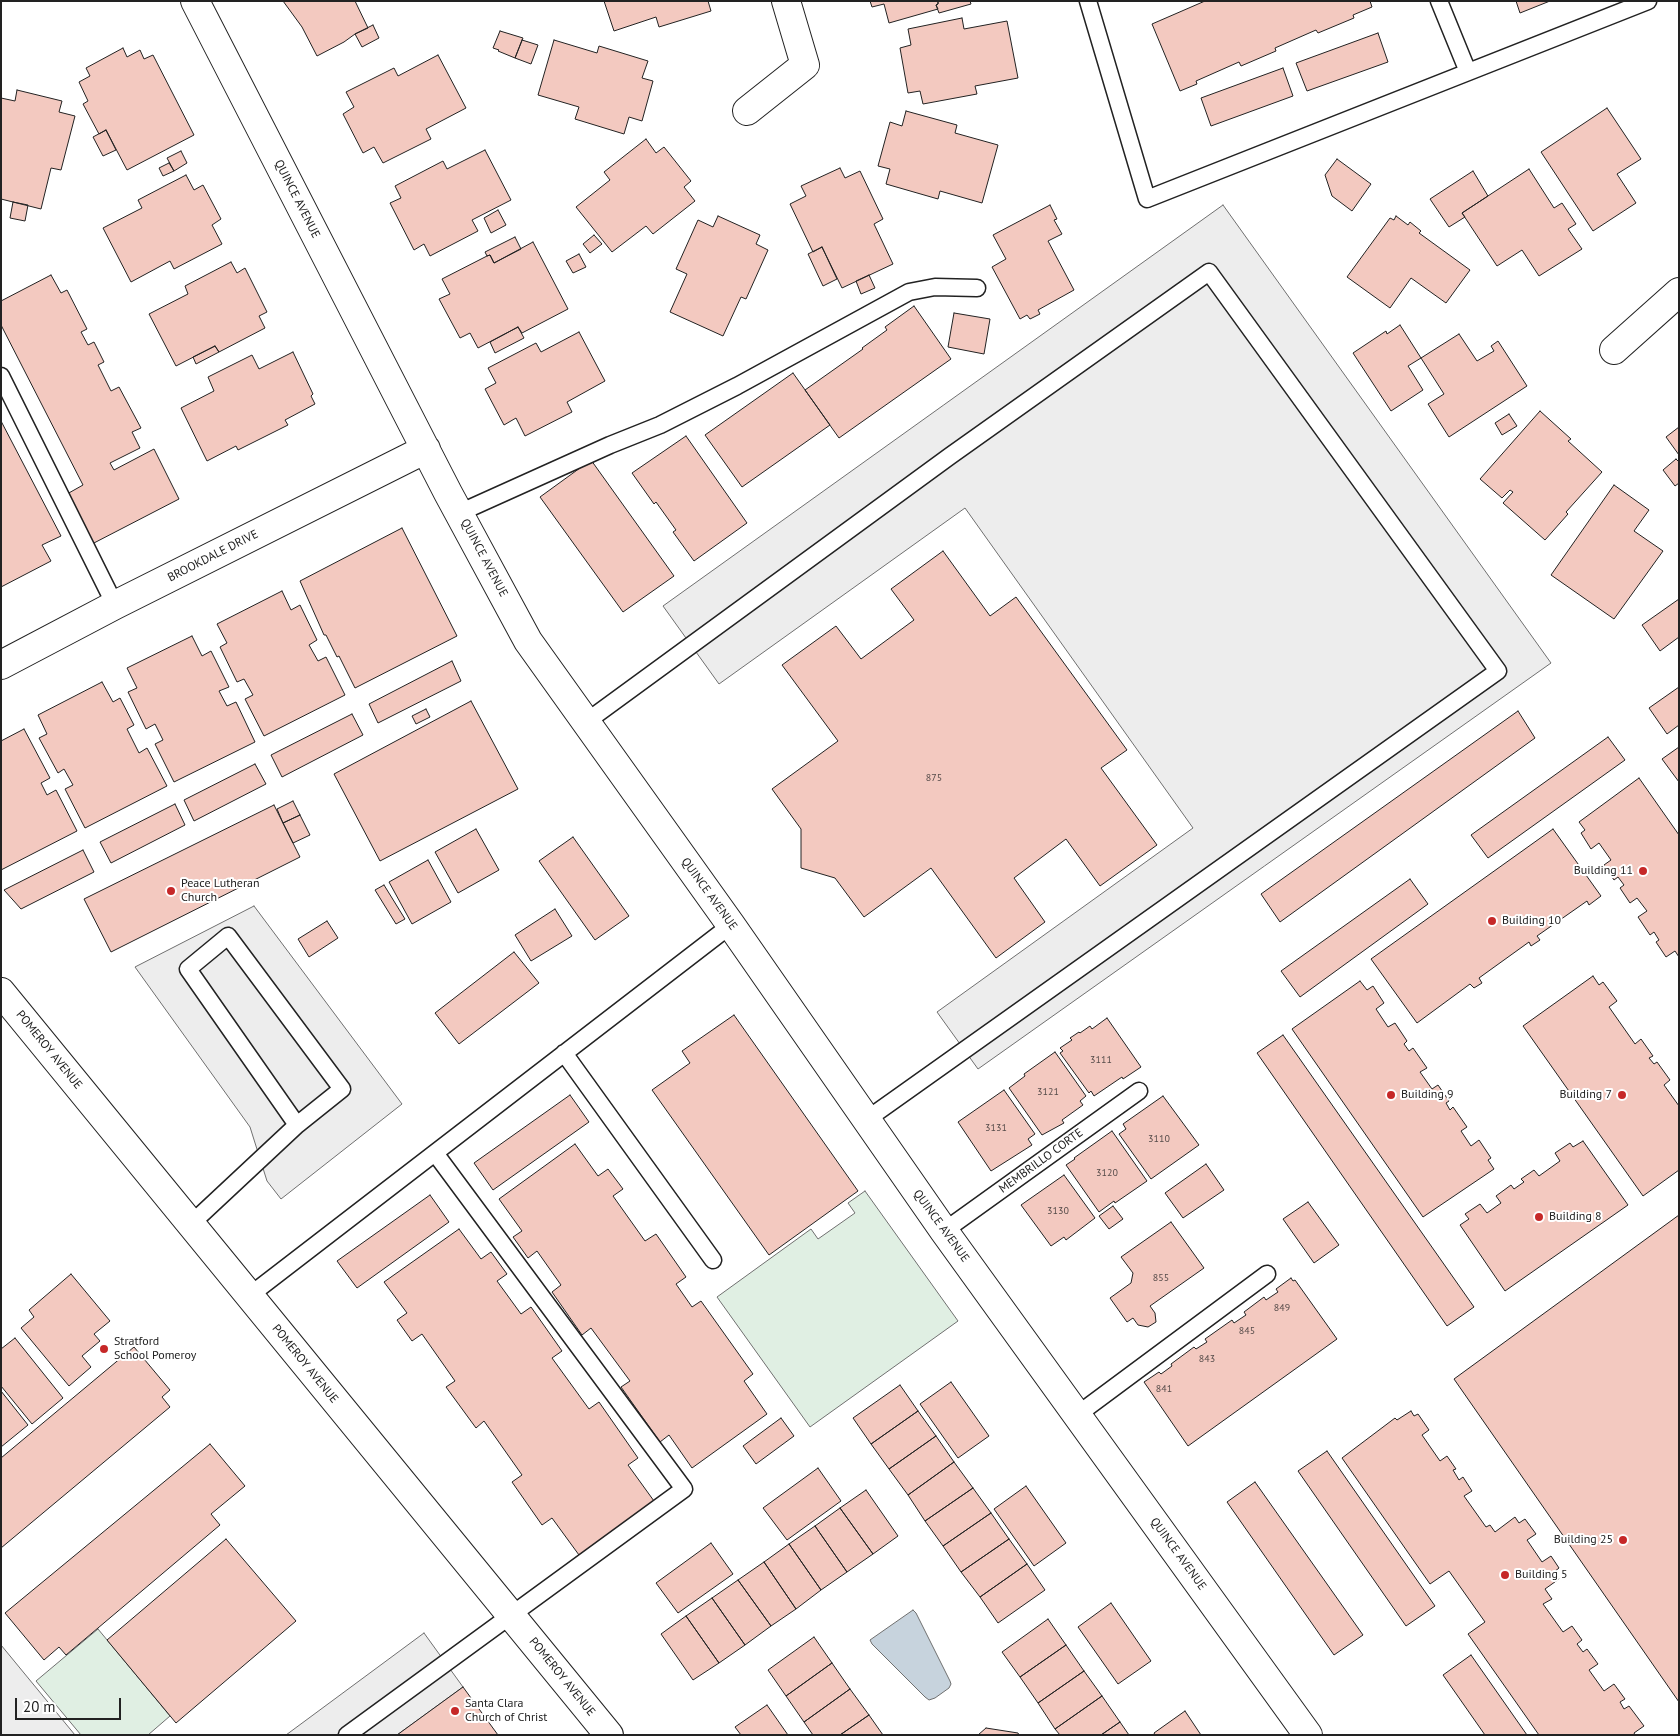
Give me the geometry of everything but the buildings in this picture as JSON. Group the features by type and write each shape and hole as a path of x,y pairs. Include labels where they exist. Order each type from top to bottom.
{"street":[{"name":"QUINCE AVENUE","path":"195,1 459,513 528,641 731,925 944,1231 1308,1735"},
{"path":"747,111 805,66 786,1"},
{"path":"1614,350 1679,292"},
{"name":"BROOKDALE DRIVE","path":"1,665 115,605 426,449"},
{"name":"POMEROY AVENUE","path":"1,992 609,1735"}],"lane":[{"path":"1088,1 1147,199 1648,1"},
{"path":"1439,1 1468,72"},
{"path":"586,722 950,456 1209,272 1498,671 866,1120"},
{"path":"459,513 610,445 660,425 737,386 909,292 935,287 977,288"},
{"path":"1,376 115,605"},
{"path":"249,1296 731,925"},
{"path":"191,1224 297,1125 342,1089 228,936 188,969 297,1125"},
{"path":"564,1053 713,1260"},
{"name":"MEMBRILLO CORTE","path":"944,1231 1139,1091"},
{"path":"347,1735 684,1489 435,1152"},
{"path":"1077,1415 1267,1274"}],"green space":[{"path":"865,1191 958,1321 810,1427 717,1297 811,1229 818,1239 855,1213 848,1203"},
{"path":"98,1629 170,1716 148,1735 81,1735 36,1681"}],"shaded area":[{"path":"1223,205 1551,663 978,1069 937,1012 1193,828 965,508 719,684 663,606"},
{"path":"254,906 402,1104 281,1199 267,1181 250,1127 135,967"},
{"path":"913,1610 951,1684 949,1688 929,1700 870,1640"},
{"path":"424,1633 463,1687 397,1735 286,1735"},
{"path":"1,1645 75,1735 1,1735"}],"place":[{"name":"Building 11","path":"1643,871"},
{"name":"Peace Lutheran Church","path":"171,891"},
{"name":"Building 10","path":"1492,921"},
{"name":"Building 9","path":"1391,1095"},
{"name":"Building 7","path":"1622,1095"},
{"name":"Building 8","path":"1539,1217"},
{"name":"Stratford School Pomeroy","path":"104,1349"},
{"name":"Building 25","path":"1623,1540"},
{"name":"Building 5","path":"1505,1575"},
{"name":"Santa Clara Church of Christ","path":"455,1711"}]}
